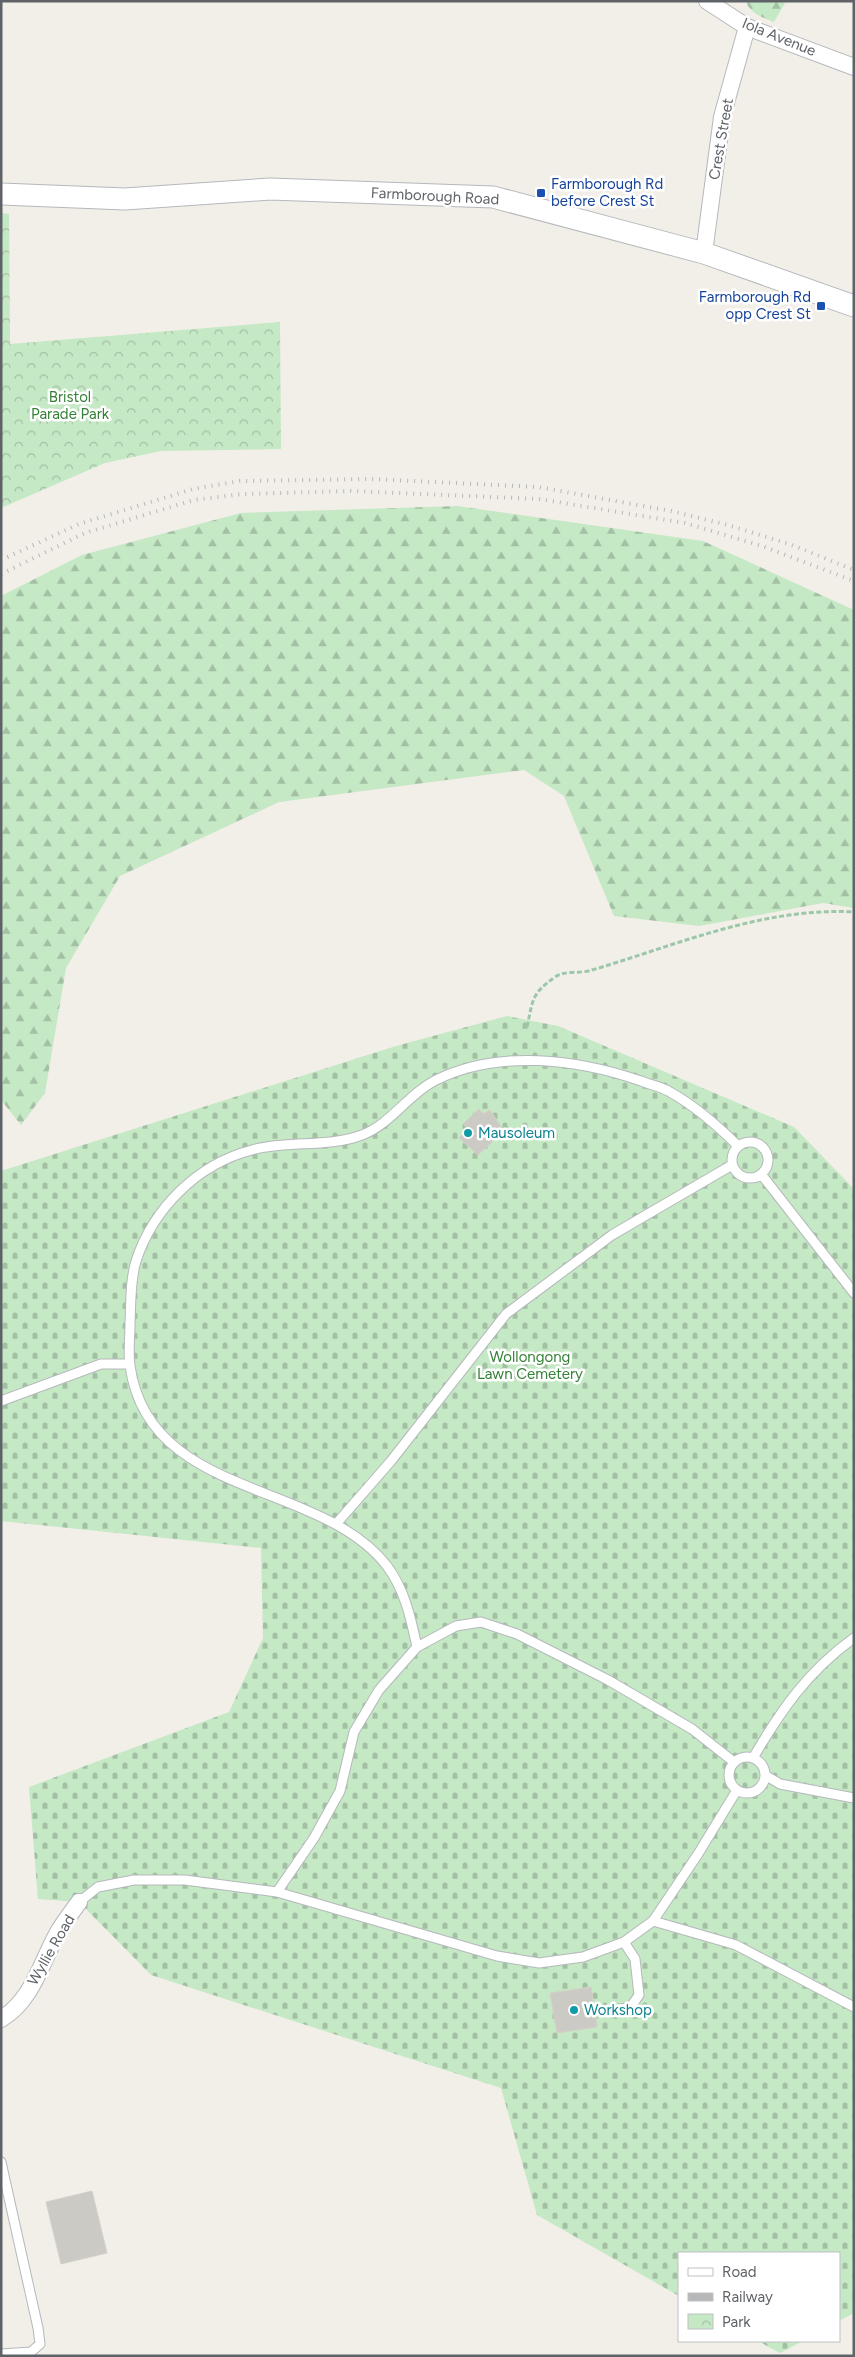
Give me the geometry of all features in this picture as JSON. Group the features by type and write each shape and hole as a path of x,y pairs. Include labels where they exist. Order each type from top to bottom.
{"street":[{"name":"Iola Avenue","path":"707,1 747,27 854,67"},
{"name":"Crest Street","path":"704,253 722,117 747,27"},
{"name":"Farmborough Road","path":"1,194 125,199 270,189 468,194 518,202 704,253 854,306"},
{"name":"Wyllie Road","path":"1,2019 12,2013 40,1973 58,1933 80,1902"}],"lane":[{"path":"417,1647 407,1604 388,1567 372,1551 336,1524 222,1477 187,1455 161,1434 148,1417 138,1399 129,1364 131,1290 135,1263 150,1229 161,1212 190,1182 232,1156 253,1149 327,1142 362,1135 385,1122 406,1101 432,1082 460,1069 494,1063 536,1061 579,1064 618,1073 669,1091 721,1129 738,1146"},
{"path":"752,1142 764,1148 768,1162 762,1174 754,1178 745,1177 737,1172 732,1165 732,1158 738,1146 752,1142"},
{"path":"336,1524 391,1461 506,1314 612,1235 732,1165"},
{"path":"762,1174 854,1293"},
{"path":"1,1401 101,1364 129,1364"},
{"path":"277,1892 314,1838 340,1791 354,1732 379,1690 417,1647 456,1626 481,1622 517,1634 608,1680 692,1729 734,1762"},
{"path":"753,1758 785,1706 802,1684 854,1638"},
{"path":"743,1757 753,1758 764,1768 765,1775 760,1787 743,1792 732,1786 729,1773 734,1762 743,1757"},
{"path":"765,1775 780,1784 854,1798"},
{"path":"80,1902 98,1887 134,1880 185,1880 277,1892 497,1956 539,1962 583,1957 624,1942 653,1921 698,1854 737,1790"},
{"path":"653,1921 736,1945 854,2007"},
{"path":"618,2009 630,2008 639,1995 635,1959 624,1942"},
{"path":"1,2162 40,2344 31,2352 1,2354"}],"path":[{"path":"527,1027 534,995 557,975 589,971 720,929 830,910 854,912"}],"green space":[{"path":"746,1 786,1 774,22 750,9"},
{"name":"Bristol Parade Park","path":"1,213 9,214 10,344 280,322 281,449 161,451 105,463 1,508"},
{"path":"457,506 703,541 854,610 854,908 823,903 699,926 614,916 564,796 524,770 279,802 120,876 66,968 45,1093 21,1125 1,1100 1,596 82,555 241,513"},
{"name":"Wollongong Lawn Cemetery","path":"507,1016 558,1026 794,1127 854,1189 854,2313 840,2320 840,2252 678,2252 678,2295 537,2215 501,2088 151,1975 79,1902 38,1899 29,1787 229,1712 263,1638 261,1548 1,1521 1,1171 396,1046"},
{"path":"760,2342 801,2342 780,2353"}],"building":[{"name":"Mausoleum","path":"479,1109 483,1114 490,1110 504,1131 478,1155 459,1138 468,1129 463,1124"},
{"name":"Workshop","path":"591,1987 597,2027 557,2033 550,1993"},
{"path":"92,2191 107,2253 61,2264 46,2202"}],"railway":[{"path":"1,560 79,524 193,489 240,481 372,479 538,487 671,511 728,525 792,545 854,570"},
{"path":"1,574 85,533 194,500 242,494 351,491 539,499 685,523 762,546 854,581"}],"place":[{"name":"Farmborough Rd before Crest St","path":"541,193"},
{"name":"Farmborough Rd opp Crest St","path":"821,306"},
{"name":"Mausoleum","path":"468,1133"},
{"name":"Workshop","path":"574,2010"}]}
